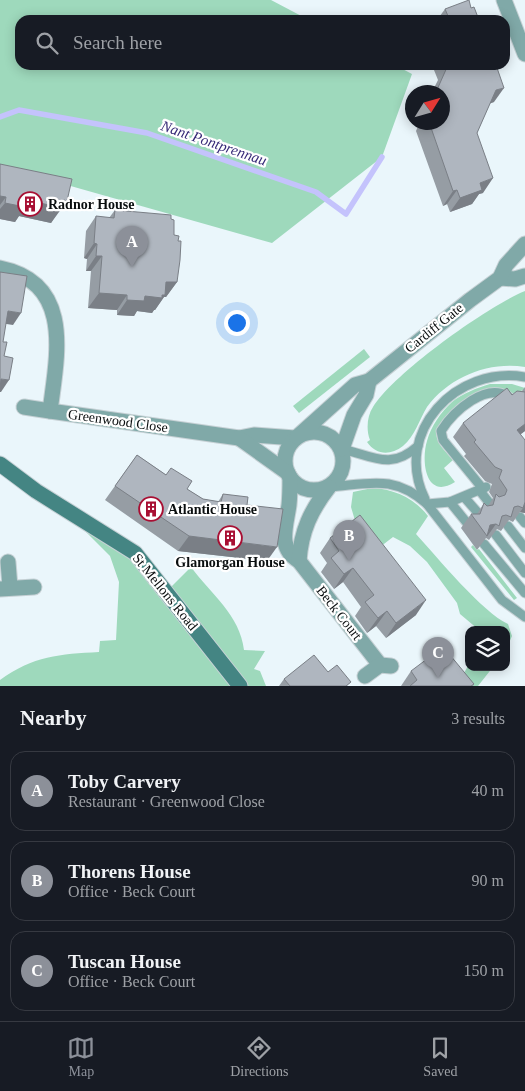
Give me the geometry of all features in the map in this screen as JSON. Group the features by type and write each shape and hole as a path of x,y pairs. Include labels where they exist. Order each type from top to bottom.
{"main road":[{"name":"St Mellons Road","path":"0,464 36,491 136,553 240,686"}],"street":[{"path":"504,0 510,15"},
{"path":"510,15 525,54"},
{"name":"Cardiff Gate","path":"289,475 286,454 296,437 355,384 369,381 500,278 506,265 525,244"},
{"name":"Greenwood Close","path":"0,268 21,274 31,280 42,293 53,315 59,345 50,411 239,438 254,435 296,437"},
{"path":"500,278 515,280 525,276"},
{"path":"299,561 300,545 306,522 329,487 338,478 343,467 342,449 354,415 366,395 369,381"},
{"path":"24,407 50,411"},
{"path":"296,437 308,432 320,432 337,441 342,449"},
{"name":"Greenwood Close","path":"239,438 289,475"},
{"path":"289,475 298,485 309,490 329,487"},
{"name":"Beck Court","path":"289,475 290,503 284,536 285,546 290,556 299,561 385,666 365,676"},
{"path":"8,562 5,588 34,587"}],"lane":[{"path":"427,504 419,481 418,446 429,418 436,408 453,393 484,378 509,375 525,378"},
{"path":"491,504 483,489 443,440 441,431 453,416 480,396 496,392 513,400"},
{"path":"342,449 373,459 391,461 400,459 418,446"},
{"path":"329,487 373,481 384,482 409,490 427,504 502,600 525,617"},
{"path":"427,504 450,502 465,498 483,489"},
{"path":"465,498 479,514"},
{"path":"450,502 467,523"},
{"path":"508,526 525,548"},
{"path":"496,535 525,573"},
{"path":"484,544 525,593"}],"green space":[{"path":"0,0 271,0 300,15 15,15 15,70 404,70 412,74 408,85 405,85 405,93 382,157 272,243 0,166"},
{"path":"525,291 525,367 498,366 484,369 458,380 436,396 427,407 414,433 403,446 388,453 375,450 367,442 370,440 368,419 373,407 384,393 421,359 466,325"},
{"path":"364,349 370,357 299,413 293,406"},
{"path":"490,384 512,384 525,388 511,394 500,388 493,389 467,402 448,415 437,431 437,438 453,460 444,468 455,482 445,486 437,486 431,482 425,467 425,449 434,425 444,410 456,399 470,391"},
{"path":"372,488 388,490 410,499 416,504 428,516 416,534 473,596 509,626 474,626 460,614 457,603 427,562 410,546 393,537 380,547 359,534 351,507 353,492"},
{"path":"74,520 125,551 233,686 0,686 0,680 36,661 59,655 99,652 100,641 116,640 119,582 110,556"},
{"path":"473,545 477,550 479,549 517,598 514,600 471,547"},
{"path":"191,567 231,615 237,626 244,650 265,651 254,669 260,671 266,686 242,686 169,589"},
{"path":"465,671 490,671 478,686 457,686"}],"building":[{"path":"469,0 471,8 474,7 477,15 448,15 445,9"},
{"path":"446,70 498,70 504,88 496,90 477,133 493,178 480,183 482,190 460,198 457,190 453,191 432,130 450,130 450,85 439,85"},
{"path":"0,164 72,179 67,201 64,200 62,208 27,200 25,207 5,203 6,197 0,196"},
{"path":"115,210 171,215 171,219 174,220 174,235 179,236 178,241 181,241 177,282 166,282 165,295 162,295 162,298 145,296 144,301 127,300 127,295 99,293 102,256 96,256 97,244 94,243 96,216 114,218"},
{"path":"0,272 27,276 21,313 8,311 3,342 7,342 4,356 13,358 9,380 1,379 0,389"},
{"path":"507,388 512,395 517,391 525,392 525,424 517,430 525,440 525,502 523,508 514,507 511,517 502,516 499,526 496,524 490,525 487,536 471,514 480,514 484,503 487,506 493,505 496,494 499,497 505,495 507,490 499,478 502,470 495,467 474,442 476,440 463,423"},
{"path":"137,455 166,475 171,468 192,481 187,489 203,499 221,502 223,494 248,497 247,505 283,509 277,547 189,536 115,486"},
{"path":"360,515 426,600 396,623 387,611 378,618 365,602 374,595 353,568 344,574 331,558 339,551 330,538"},
{"path":"314,655 328,672 337,665 351,682 346,686 290,686 284,679"},
{"path":"450,655 474,684 471,686 410,686 417,680 411,671 427,659 434,667"}],"waterway":[{"name":"Nant Pontprennau","path":"0,117 19,110 147,133 316,192 346,214 382,157"}],"place":[{"name":"Radnor House","path":"30,204"},
{"name":"Toby Carvery","path":"132,267"},
{"name":"Atlantic House","path":"151,509"},
{"name":"Glamorgan House","path":"230,538"},
{"name":"Thorens House","path":"349,561"},
{"name":"Tuscan House","path":"438,678"}]}
